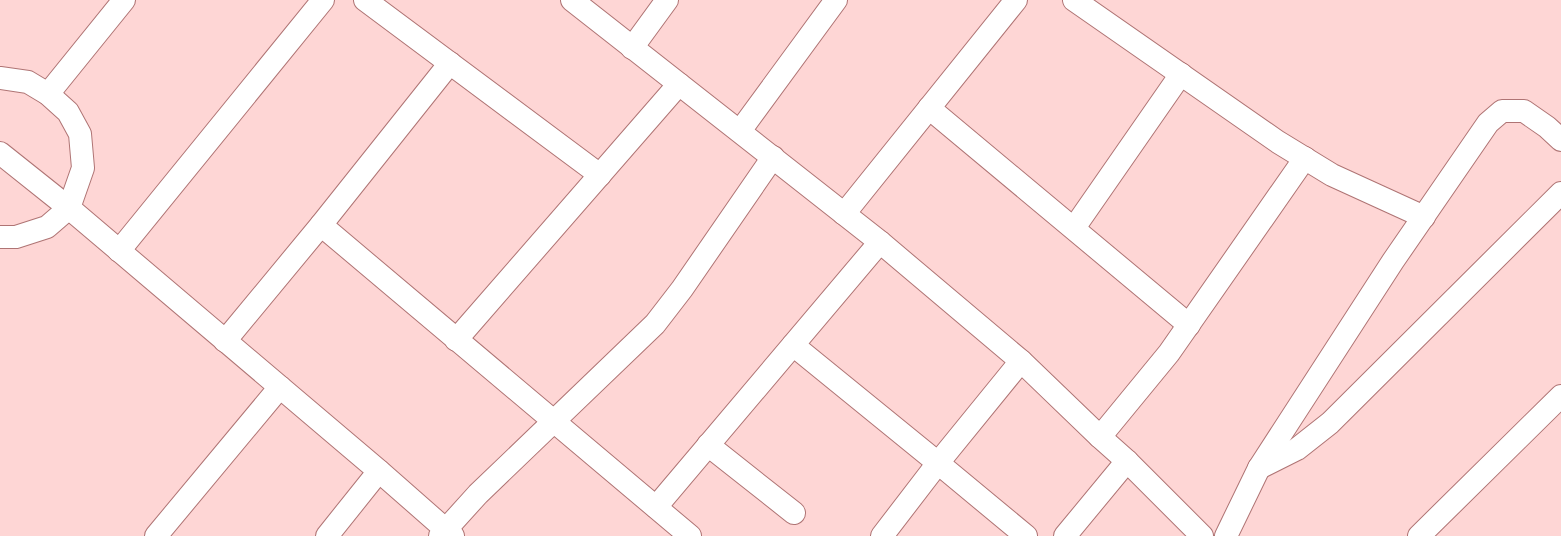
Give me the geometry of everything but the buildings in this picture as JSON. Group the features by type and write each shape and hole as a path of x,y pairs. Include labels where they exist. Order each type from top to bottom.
{"street":[{"path":"48,94 124,0"},
{"path":"119,251 323,0"},
{"path":"365,0 600,175"},
{"path":"572,0 880,242 1021,361 1127,461 1202,536"},
{"path":"632,48 667,0"},
{"path":"740,131 836,0"},
{"path":"844,214 1016,0"},
{"path":"1074,0 1332,175 1424,218"},
{"path":"225,341 321,225 450,63"},
{"path":"1074,228 1181,74"},
{"path":"0,78 28,82 48,94 68,112 80,134 83,168 69,208 47,227 16,237 0,237"},
{"path":"456,340 679,84"},
{"path":"930,108 1189,325"},
{"path":"1226,536 1259,468 1393,261 1488,123 1502,111 1524,111 1547,127 1561,140"},
{"path":"0,153 69,208 379,471 446,534 478,494 655,324 682,289 773,158"},
{"path":"1100,437 1170,353 1305,158"},
{"path":"1259,468 1297,449 1330,423 1561,194"},
{"path":"321,225 690,536"},
{"path":"656,507 880,242"},
{"path":"793,345 1026,536"},
{"path":"882,536 938,463 1021,361"},
{"path":"156,536 280,387"},
{"path":"1419,536 1561,396"},
{"path":"708,445 794,513"},
{"path":"1065,536 1127,461"},
{"path":"327,536 379,471"}]}
